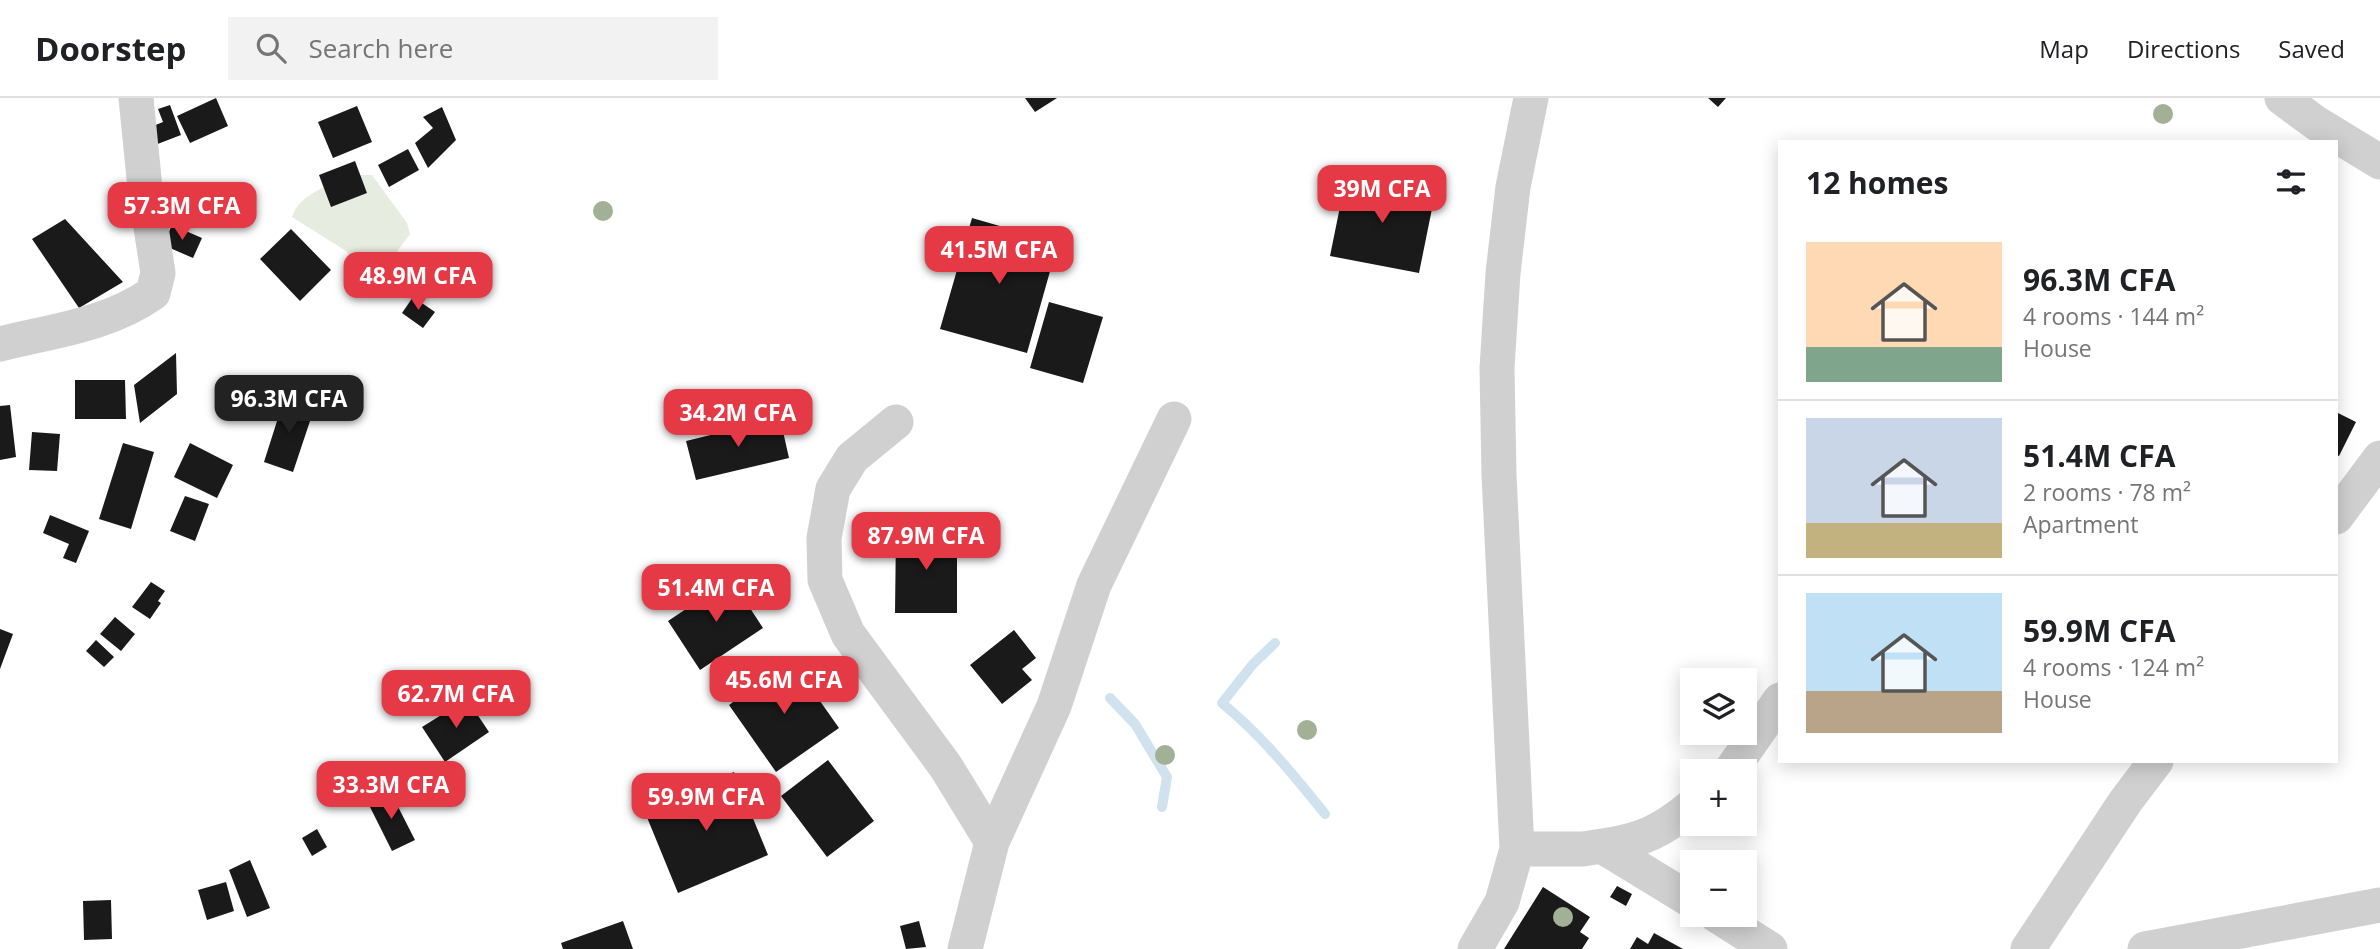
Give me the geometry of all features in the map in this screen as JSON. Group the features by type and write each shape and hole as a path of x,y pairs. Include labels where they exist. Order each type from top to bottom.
{"street":[{"path":"0,344 110,317 153,293 158,273 145,188 136,98"},
{"path":"1475,949 1502,902 1517,849 1499,475 1497,368 1503,273 1513,187 1531,98"},
{"path":"2282,98 2335,140"},
{"path":"2340,144 2380,162"},
{"path":"965,949 992,842 1054,706 1094,585 1174,419"},
{"path":"896,422 852,458 833,489 824,538 825,580 848,634 946,767 992,842"},
{"path":"2338,514 2380,458"},
{"path":"1739,759 1778,703"},
{"path":"2028,949 2154,763"},
{"path":"1517,849 1583,849 1627,843 1652,835 1680,815"},
{"path":"1602,846 1680,894"},
{"path":"2145,949 2380,905"},
{"path":"1735,927 1770,949"}],"shaded area":[{"path":"349,175 372,175 407,223 410,234 384,269 375,276 367,273 346,251 292,217 301,202"}],"building":[{"path":"216,98 228,126 190,143 177,116"},
{"path":"1025,98 1057,98 1035,112"},
{"path":"1708,98 1726,98 1718,107"},
{"path":"170,105 181,135 155,145 148,128 163,122 158,109"},
{"path":"357,106 372,142 333,158 318,122"},
{"path":"442,107 456,140 428,168 415,143 433,128 423,117"},
{"path":"408,149 419,170 389,187 378,165"},
{"path":"355,161 367,193 331,207 319,175"},
{"path":"1346,177 1435,194 1419,273 1330,256"},
{"path":"972,218 1058,243 1027,353 940,329"},
{"path":"65,219 123,282 79,308 32,239"},
{"path":"172,225 202,238 193,258 163,245"},
{"path":"291,229 331,270 300,301 260,259"},
{"path":"413,297 435,312 423,328 402,313"},
{"path":"1049,302 1103,317 1083,383 1030,368"},
{"path":"176,353 177,394 140,423 134,385"},
{"path":"75,380 125,380 126,419 75,419"},
{"path":"284,399 314,409 293,472 264,462"},
{"path":"10,405 16,457 0,460 0,406"},
{"path":"2338,413 2356,422 2338,456"},
{"path":"780,418 789,458 696,480 686,441"},
{"path":"32,432 60,434 57,471 29,470"},
{"path":"123,443 154,452 131,529 99,519"},
{"path":"190,443 233,465 217,498 174,477"},
{"path":"185,496 209,504 195,541 170,531"},
{"path":"50,515 89,531 76,563 63,558 69,544 43,533"},
{"path":"957,530 957,613 895,613 896,531"},
{"path":"731,579 763,628 700,670 668,621"},
{"path":"151,582 165,591 158,601 161,603 150,619 132,607"},
{"path":"115,617 135,634 121,651 100,634"},
{"path":"0,629 13,634 0,669"},
{"path":"1014,630 1036,658 1022,669 1032,680 1002,704 970,665"},
{"path":"96,640 114,657 104,667 86,651"},
{"path":"791,660 839,728 776,772 729,705"},
{"path":"467,699 489,732 445,762 422,727"},
{"path":"828,760 874,821 827,857 781,796"},
{"path":"734,772 768,855 678,893 644,810"},
{"path":"390,791 415,840 392,851 368,803"},
{"path":"317,829 327,847 312,856 302,838"},
{"path":"250,860 270,908 247,917 229,870"},
{"path":"226,882 234,911 207,920 198,890"},
{"path":"1617,886 1632,894 1626,906 1610,897"},
{"path":"1543,887 1590,917 1580,932 1589,938 1582,949 1504,949"},
{"path":"111,900 112,939 84,940 83,901"},
{"path":"623,921 633,949 563,949 561,943"},
{"path":"919,921 926,947 906,949 900,926"},
{"path":"1654,933 1683,949 1630,949 1637,937 1648,944"}],"waterway":[{"path":"1275,643 1253,664 1222,703 1289,770 1325,814"},
{"path":"1110,698 1135,724 1167,777 1162,807"}]}
